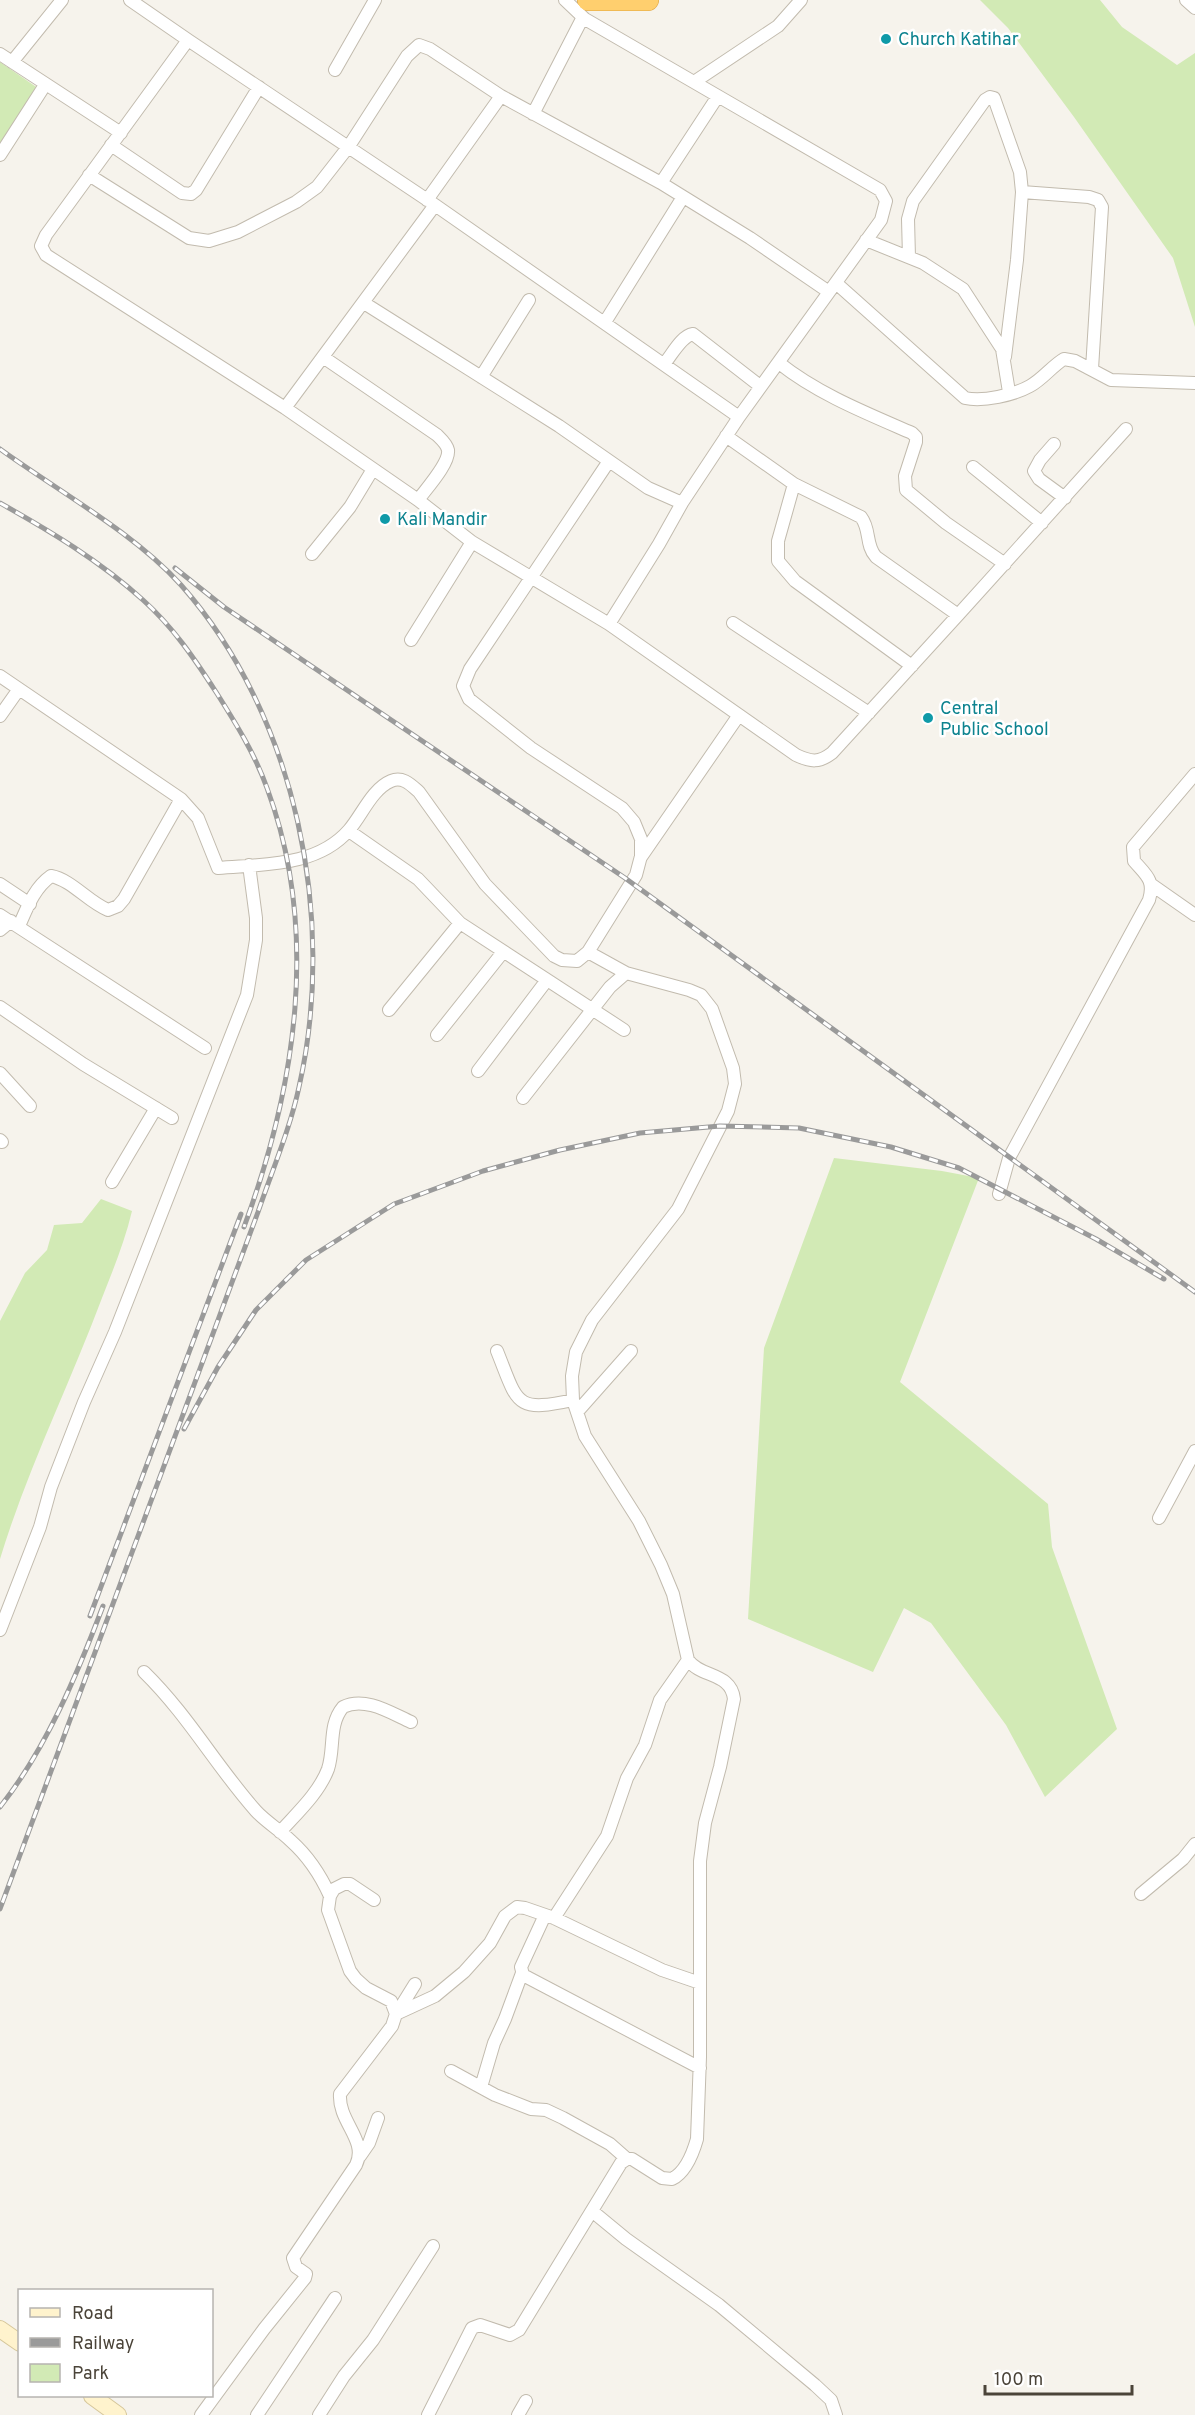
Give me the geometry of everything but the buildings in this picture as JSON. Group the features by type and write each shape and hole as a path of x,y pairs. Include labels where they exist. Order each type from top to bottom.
{"highway":[{"path":"585,9 648,0"}],"street":[{"path":"12,62 62,0"},
{"path":"130,0 349,146 739,417"},
{"path":"335,70 375,0"},
{"path":"565,0 585,9 694,82 880,190 886,201 874,243 760,386 682,503 609,624"},
{"path":"694,82 778,26 801,0"},
{"path":"1186,0 1195,8"},
{"path":"533,114 585,9"},
{"path":"188,40 46,235 41,246 46,255 285,408 418,500 472,542 609,624 796,755 815,762 823,760 832,753 1126,429"},
{"path":"89,175 189,238 209,241 238,232 305,196 326,177 349,146 407,56 419,45 430,49 501,96 661,183 838,289 965,398 986,398 1032,385 1064,359 1075,361 1111,380 1195,383"},
{"path":"0,54 121,133"},
{"path":"0,155 45,85"},
{"path":"111,145 182,193 191,194 196,190 259,87"},
{"path":"285,408 364,303 501,96"},
{"path":"661,183 718,96"},
{"path":"909,257 908,219 913,201 985,100 990,97 998,102 1020,172 1022,192 1017,260 1005,357 1010,392"},
{"path":"1022,192 1089,197 1098,200 1102,207 1092,369"},
{"path":"604,322 682,197"},
{"path":"874,243 935,270 963,289 995,336 1005,357"},
{"path":"481,376 529,300"},
{"path":"364,303 481,376 648,488 682,503"},
{"path":"664,364 683,340 693,334 760,386"},
{"path":"323,357 444,442 448,449 447,458 418,500"},
{"path":"778,363 812,386 866,414 912,433 916,437 916,442 906,476 906,490 946,523 1005,564"},
{"path":"726,436 794,484 861,517 868,528 869,548 876,557 958,615"},
{"path":"1054,444 1040,460 1035,471 1039,479 1065,498"},
{"path":"0,676 181,799 198,818 218,868 304,858 332,846 349,831 379,790 388,782 397,779 406,781 419,792 485,884 548,950 562,960 577,961 588,952 633,883 640,859 641,839 634,822 622,808 531,748 469,699 464,692 464,679 609,461"},
{"path":"973,467 1042,523"},
{"path":"312,554 350,507 373,469"},
{"path":"794,484 778,541 777,554 783,568 795,580 912,666"},
{"path":"411,640 472,542"},
{"path":"733,622 869,713"},
{"path":"0,716 19,689"},
{"path":"640,859 739,715"},
{"path":"1195,774 1133,847 1134,861 1152,885 1195,915"},
{"path":"1185,784 1195,793"},
{"path":"0,930 30,904 43,882 51,876 59,878 98,906 108,910 118,906 181,799"},
{"path":"349,831 418,879 460,923 624,1030"},
{"path":"0,1630 40,1527 51,1487 84,1402 115,1332 247,995 256,940 256,918 249,865"},
{"path":"0,884 30,904"},
{"path":"999,1194 1009,1158 1149,900 1152,885"},
{"path":"10,921 205,1048"},
{"path":"389,1010 460,923"},
{"path":"437,1035 503,952"},
{"path":"451,2071 531,2109 546,2110 554,2114 610,2144 627,2159 632,2159 662,2178 672,2179 679,2175 694,2152 697,2139 700,2067 700,1861 705,1823 734,1699 727,1682 695,1668 688,1660 673,1594 639,1521 585,1436 575,1406 572,1376 576,1352 592,1320 678,1209 728,1111 735,1084 733,1068 708,1002 689,990 626,973 588,952"},
{"path":"523,1098 610,987 626,973"},
{"path":"478,1071 547,980"},
{"path":"0,1007 83,1064 172,1118"},
{"path":"0,1073 30,1106"},
{"path":"112,1182 156,1108"},
{"path":"497,1351 515,1395 523,1403 575,1406 631,1351"},
{"path":"1160,1518 1195,1450"},
{"path":"481,2087 494,2043 522,1973 521,1967 550,1916 607,1836 627,1778 645,1745 660,1700 688,1660"},
{"path":"144,1672 181,1711 256,1811 314,1865 330,1896"},
{"path":"280,1832 317,1788 327,1771 335,1721 343,1707 358,1702 379,1708 411,1722"},
{"path":"1142,1894 1183,1859 1195,1844"},
{"path":"374,1900 350,1884 344,1884 334,1889 330,1896 328,1903 330,1918 350,1971 366,1988 391,2001 396,2014"},
{"path":"396,2014 435,1996 464,1972 490,1944 509,1911 517,1907 550,1916 662,1970 700,1983"},
{"path":"522,1973 700,2067"},
{"path":"360,2156 359,2145 341,2109 340,2094 392,2026 396,2014 416,1984"},
{"path":"201,2415 264,2329 305,2278 306,2274 296,2267 293,2258 356,2165 369,2143 378,2118"},
{"path":"428,2415 472,2328 480,2325 510,2335 516,2333 619,2165 627,2159"},
{"path":"592,2211 626,2239 719,2305 815,2385 831,2400 836,2415"},
{"path":"319,2415 344,2376 373,2340 433,2246"},
{"path":"257,2415 335,2298"},
{"path":"0,2329 18,2342"},
{"path":"93,2397 118,2415"},
{"path":"518,2415 526,2401"}],"green space":[{"path":"980,0 1100,0 1122,27 1177,65 1195,53 1195,327 1173,258 1008,28"},
{"path":"0,62 42,91 0,149"},
{"path":"834,1158 942,1171 979,1178 900,1382 1048,1504 1052,1547 1117,1729 1045,1797 1006,1725 931,1623 904,1608 873,1672 748,1619 764,1348"},
{"path":"101,1199 132,1211 129,1222 89,1331 35,1461 0,1559 0,1321 25,1273 47,1250 54,1225 82,1223"}],"railway":[{"path":"0,449 141,547 181,585 221,637 254,695 279,757 298,822 309,889 313,956 310,1023 299,1087 286,1134 0,1909"},
{"path":"0,503 92,560 127,586 164,621 208,679 251,751 267,788 283,842 293,897 297,953 295,1009 288,1064 277,1119 244,1227"},
{"path":"175,568 224,607 625,878 1195,1292"},
{"path":"184,1429 218,1367 256,1310 306,1260 394,1204 483,1171 560,1150 640,1133 720,1126 799,1128 891,1147 959,1168 1096,1239 1164,1279"},
{"path":"90,1616 241,1214"},
{"path":"0,1807 32,1761 59,1711 103,1606"}],"place":[{"name":"Church Katihar","path":"886,39"},
{"name":"Kali Mandir","path":"385,519"},
{"name":"Central Public School","path":"928,718"}]}
